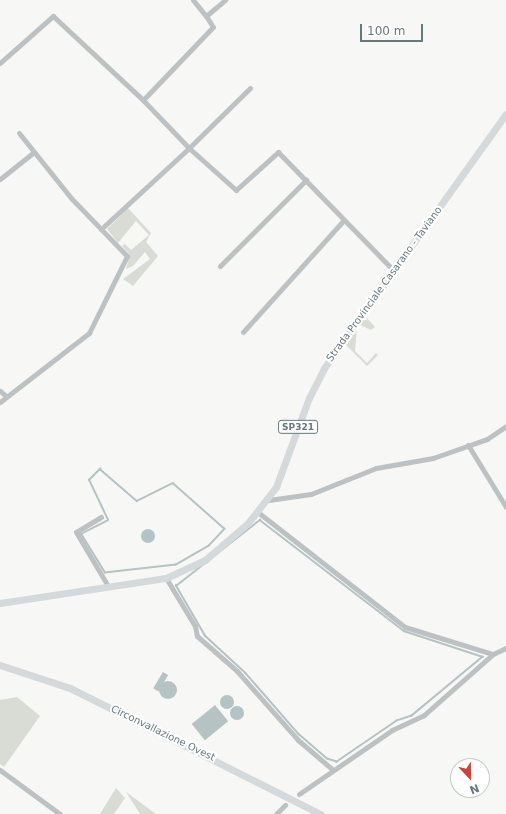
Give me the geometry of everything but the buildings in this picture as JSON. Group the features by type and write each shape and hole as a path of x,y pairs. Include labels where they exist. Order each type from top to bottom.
{"main road":[{"name":"Strada Provinciale Casarano - Taviano","path":"0,603 166,578 205,560 259,513 269,500 316,383 393,270 506,114"},
{"name":"Circonvallazione Ovest","path":"0,665 70,688 321,814"}],"street":[{"path":"143,100 213,27 193,0"},
{"path":"206,16 225,0"},
{"path":"0,63 53,16 143,100 189,148 236,190 278,152 393,270"},
{"path":"101,229 189,148 250,88"},
{"path":"0,402 89,333 127,256 71,198 19,133"},
{"path":"0,179 34,152"},
{"path":"220,266 306,180"},
{"path":"243,332 344,220"},
{"path":"0,392 6,396"},
{"path":"269,500 311,494 376,468 433,458 487,439 506,426"},
{"path":"468,445 506,507"},
{"path":"259,513 405,627 493,654"},
{"path":"101,517 76,532 108,586"},
{"path":"166,578 195,626 197,636 237,671 298,740 333,770"},
{"path":"298,794 392,730 424,714 493,654 506,648"},
{"path":"0,770 60,814"},
{"path":"276,814 285,805"}],"shaded area":[{"path":"128,208 151,233 146,242 158,256 133,286 123,279 150,259 145,252 133,266 126,269 130,255 122,246 125,244 131,250 149,235 136,221 118,243 107,229"},
{"path":"364,315 375,327 371,330 358,324"},
{"path":"357,327 355,351 367,363 376,353 378,355 367,366 344,343"},
{"path":"148,529 153,531 155,536 153,541 148,543 143,541 141,536 143,531"},
{"path":"163,672 168,675 158,691 153,688"},
{"path":"168,681 174,684 177,690 174,696 168,699 162,696 159,690 162,684"},
{"path":"224,695 230,695 234,699 234,705 230,709 224,709 220,705 220,699"},
{"path":"17,697 40,716 4,767 0,764 0,700"},
{"path":"215,705 228,721 205,740 192,724"},
{"path":"234,706 240,706 244,710 244,716 240,720 234,720 230,716 230,710"},
{"path":"116,788 125,798 114,814 100,814"},
{"path":"126,792 156,814 140,814"}],"waterway":[{"path":"100,469 137,501 173,483 225,529 209,546 176,565 105,573 81,534 108,520 89,480 100,469"},
{"path":"260,520 404,631 483,657 412,716 397,721 337,762 327,759 299,735 246,674 205,636 176,586 260,520"}]}
